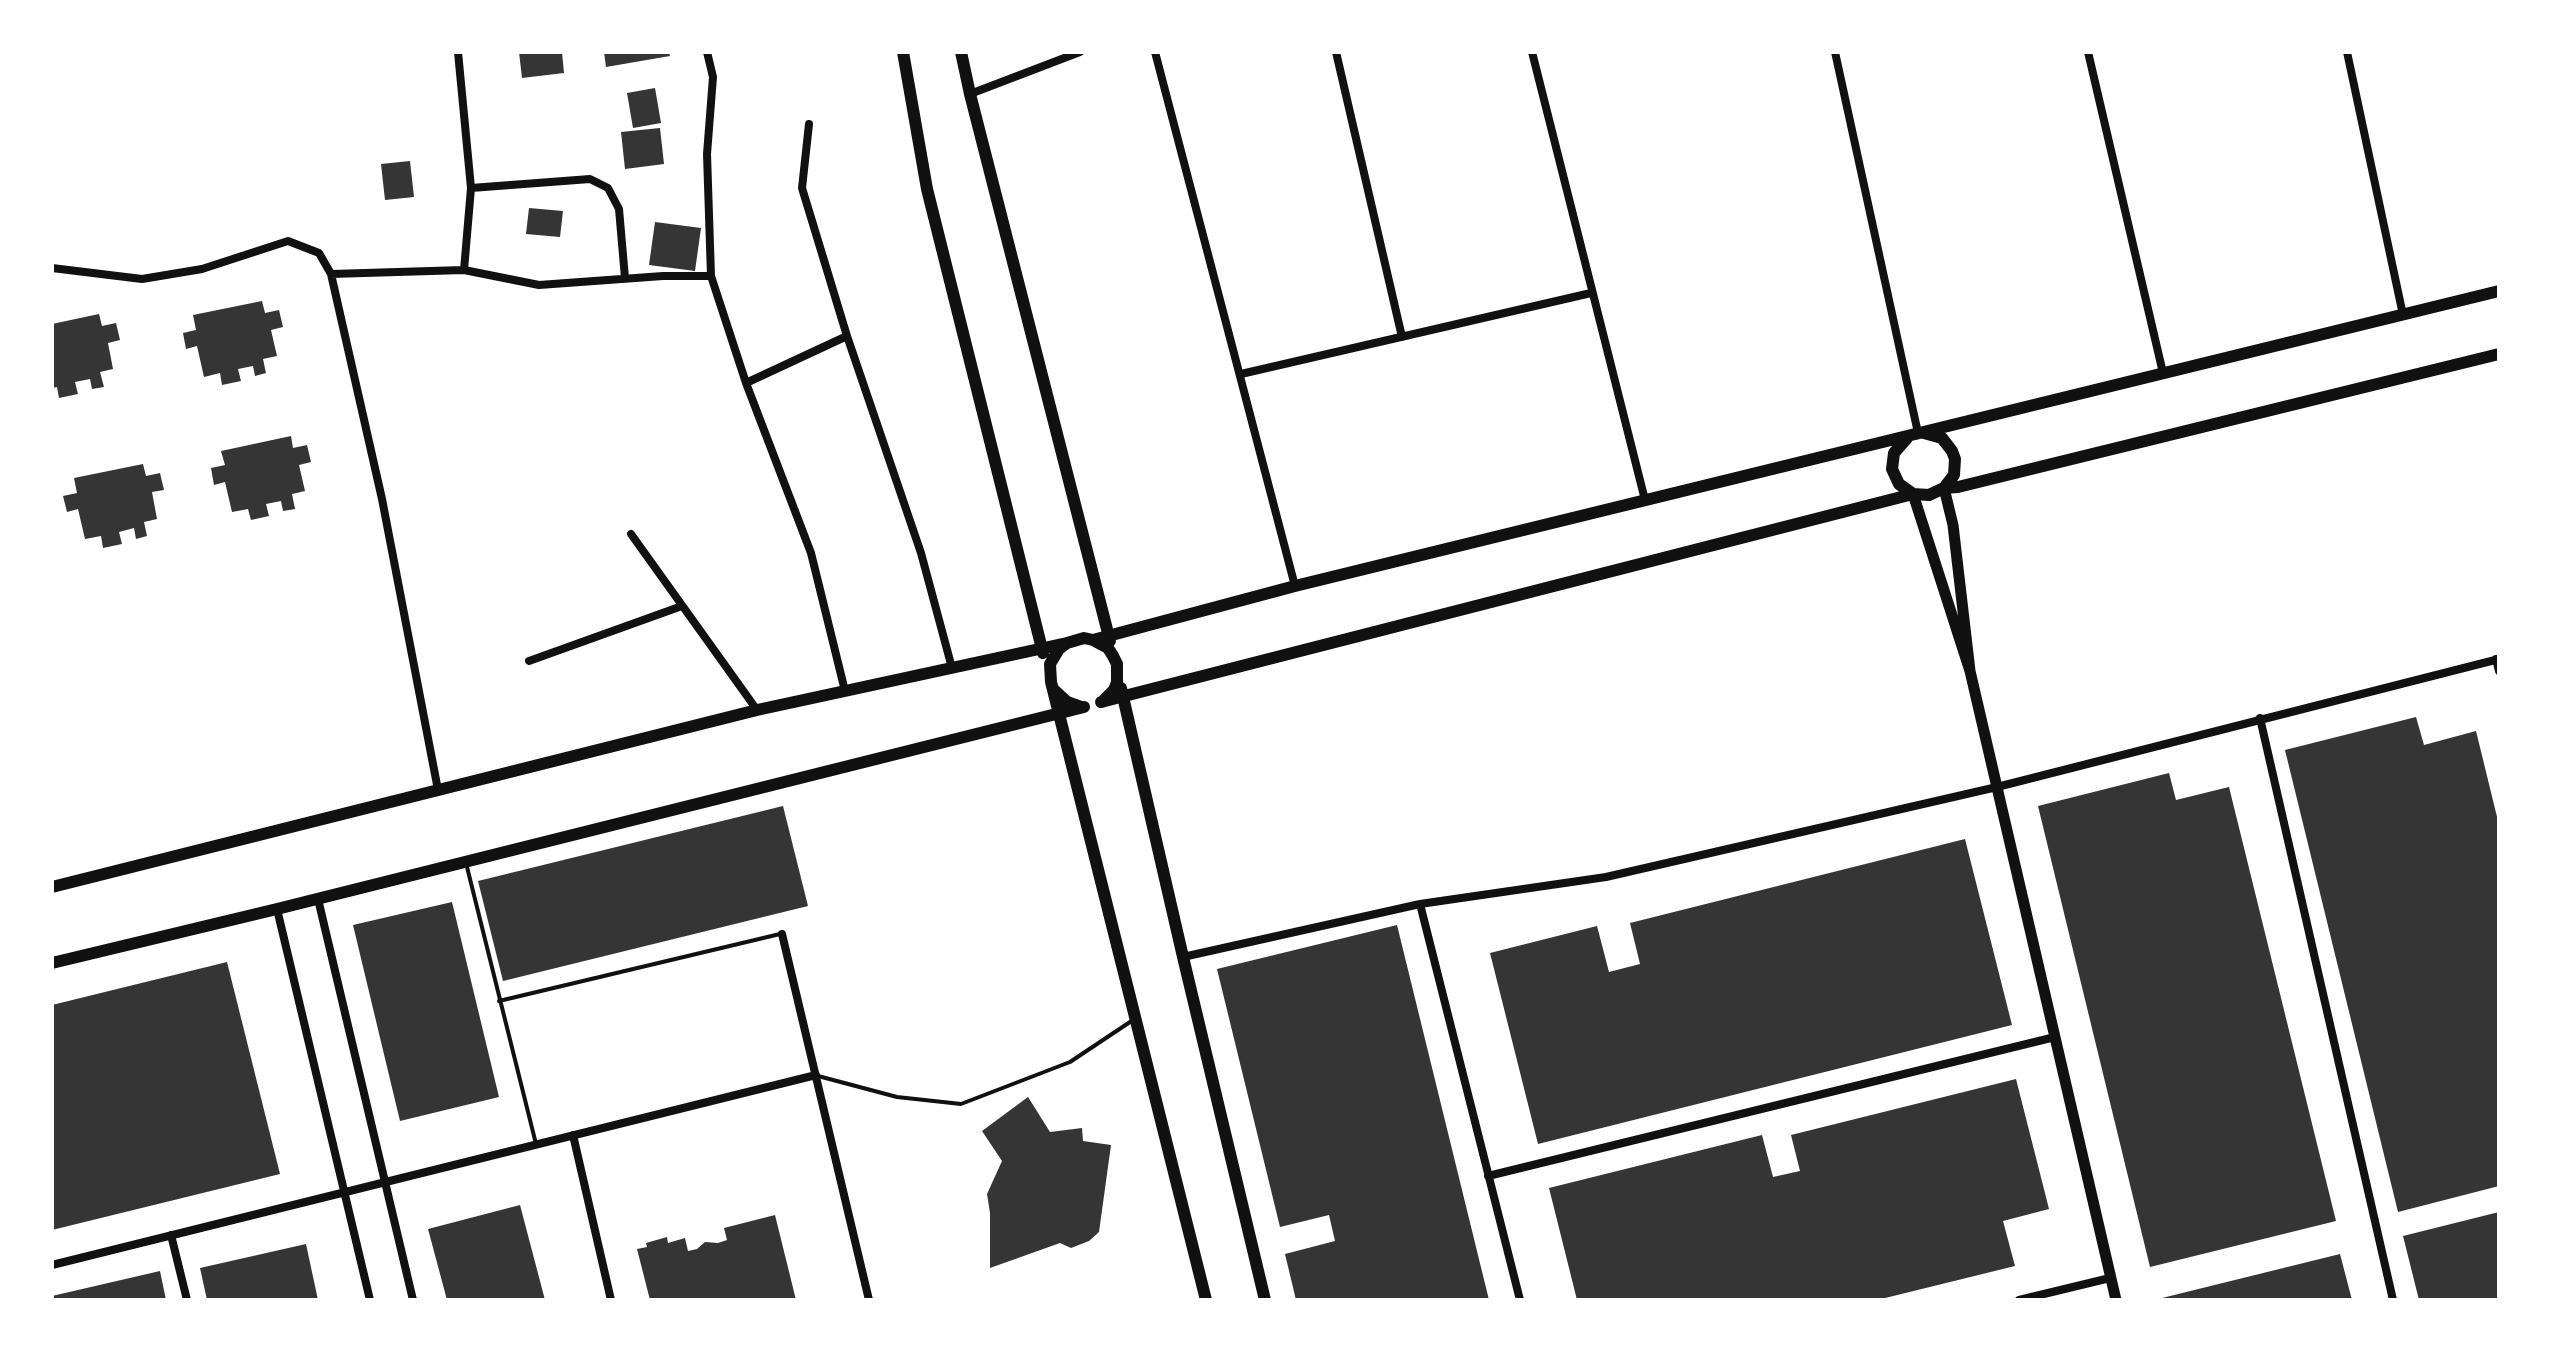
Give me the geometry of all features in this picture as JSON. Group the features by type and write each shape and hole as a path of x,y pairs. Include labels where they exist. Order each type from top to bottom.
{"main road":[{"path":"903,52 927,189 1206,1300"},
{"path":"961,52 1118,673 1265,1300"},
{"path":"1093,640 1295,586 2499,291"},
{"path":"52,963 1084,707 1913,494 1929,495 1944,488 2499,354"},
{"path":"1913,494 1905,490 1895,477 1892,461 1898,446 1910,435 1918,433 1935,434 1952,451 1954,475 1944,488"},
{"path":"52,887 757,710 1084,638 1108,648 1113,656"},
{"path":"1049,673 1054,656 1067,643"},
{"path":"1101,702 1114,690 1118,673"},
{"path":"1054,690 1067,702 1084,707"}],"street":[{"path":"458,52 471,188 464,270"},
{"path":"707,52 713,77 707,154 711,276 746,383 811,553 845,691"},
{"path":"970,94 1080,52"},
{"path":"1155,52 1295,586"},
{"path":"1336,52 1402,337"},
{"path":"1532,52 1645,500"},
{"path":"1835,52 1918,433"},
{"path":"2088,52 2163,373"},
{"path":"2347,52 2403,315"},
{"path":"809,124 802,188 847,336 921,553 952,668"},
{"path":"471,188 590,179 608,188 619,209 625,278"},
{"path":"52,268 142,279 202,269 288,241 319,253 331,274 382,499 438,790"},
{"path":"331,274 464,270 539,285 625,278 711,276"},
{"path":"1241,374 1591,293"},
{"path":"746,383 847,336"},
{"path":"1944,488 1953,525 1970,671"},
{"path":"1913,494 1970,671 2116,1300"},
{"path":"631,534 757,710"},
{"path":"529,661 682,606"},
{"path":"1183,957 1420,904 1606,877 1997,787 2498,659 2499,671"},
{"path":"2260,718 2393,1300"},
{"path":"318,899 413,1300"},
{"path":"1420,904 1520,1300"},
{"path":"277,909 370,1300"},
{"path":"782,934 867,1300"},
{"path":"1488,1176 2055,1037"},
{"path":"52,1265 816,1075"},
{"path":"573,1135 611,1300"},
{"path":"171,1235 187,1300"},
{"path":"2019,1300 2039,1298 2110,1278"}],"lane":[{"path":"465,861 536,1144"},
{"path":"499,1001 782,934"},
{"path":"816,1075 897,1097 961,1104 1070,1062 1137,1017"}],"building":[{"path":"519,52 562,52 564,73 522,78"},
{"path":"604,52 669,52 670,56 606,67"},
{"path":"655,88 661,123 633,128 627,93"},
{"path":"660,128 664,164 625,169 621,132"},
{"path":"410,161 414,197 385,200 381,164"},
{"path":"529,208 563,211 560,237 526,234"},
{"path":"655,222 701,228 695,271 649,265"},
{"path":"262,301 265,313 279,310 283,327 271,330 277,356 263,359 266,373 255,376 253,366 238,369 241,381 222,385 220,373 204,377 197,346 186,349 183,333 196,330 193,315"},
{"path":"99,314 102,326 116,323 120,340 108,343 113,369 100,372 104,387 92,389 90,379 75,382 78,394 59,398 57,387 52,388 52,324"},
{"path":"291,436 293,448 307,445 311,462 299,465 305,491 292,494 295,509 283,511 281,501 266,504 269,516 251,520 248,509 232,512 225,482 214,485 211,468 225,465 221,451"},
{"path":"143,464 146,476 160,473 164,490 152,492 157,519 144,522 147,536 136,539 134,528 119,532 122,544 103,548 101,536 85,539 78,509 67,512 63,496 77,493 74,478"},
{"path":"2416,717 2424,745 2476,731 2499,825 2499,1186 2398,1212 2285,750"},
{"path":"2169,773 2176,800 2229,787 2336,1221 2150,1267 2038,806"},
{"path":"783,806 808,906 503,981 478,881"},
{"path":"1965,839 2012,1025 1538,1144 1490,953 1597,926 1609,972 1640,964 1630,923"},
{"path":"452,902 499,1097 400,1121 353,925"},
{"path":"1397,925 1489,1300 1296,1300 1285,1254 1335,1241 1329,1215 1280,1227 1217,969"},
{"path":"227,962 280,1174 52,1230 52,1005"},
{"path":"2016,1079 2049,1209 2003,1221 2015,1266 1877,1300 1577,1300 1549,1188 1762,1135 1773,1177 1800,1171 1791,1135"},
{"path":"1028,1097 1050,1132 1082,1128 1083,1141 1111,1145 1099,1232 1089,1241 1071,1248 1060,1243 990,1268 987,1194 1002,1161 982,1131"},
{"path":"520,1205 545,1300 447,1300 428,1229"},
{"path":"2499,1212 2499,1300 2419,1300 2403,1236"},
{"path":"775,1215 796,1300 650,1300 637,1249 667,1237 668,1243 685,1238 688,1251 697,1249 705,1242 727,1240 724,1228"},
{"path":"306,1244 318,1300 207,1300 200,1268"},
{"path":"2340,1254 2352,1300 2158,1300 2158,1299"},
{"path":"160,1271 166,1300 52,1300 52,1296"}]}
